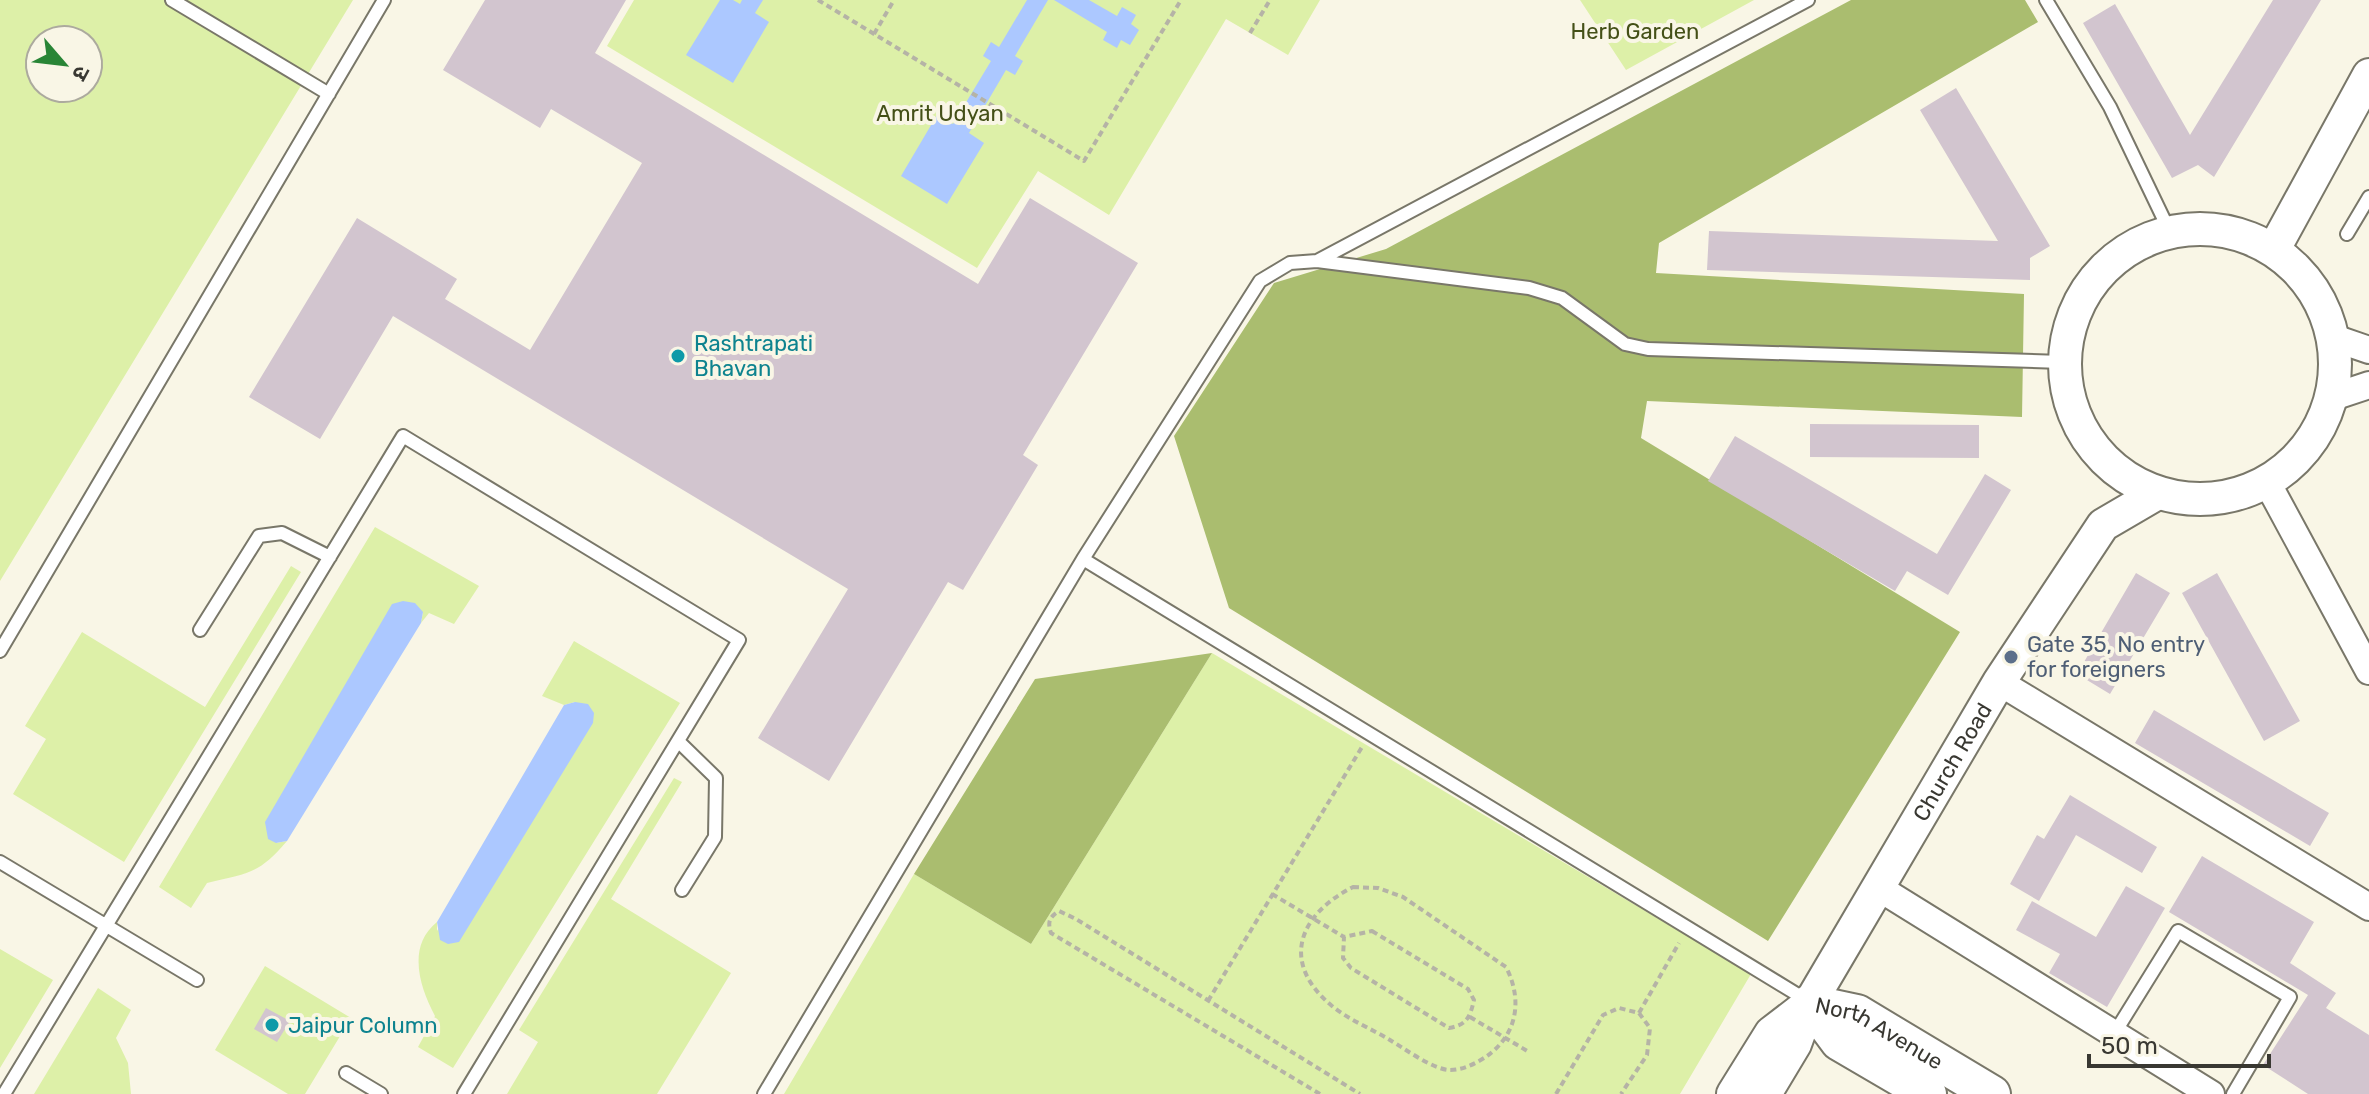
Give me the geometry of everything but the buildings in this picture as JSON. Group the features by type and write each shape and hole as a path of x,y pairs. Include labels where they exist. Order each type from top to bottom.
{"main road":[{"name":"North Avenue","path":"1810,1003 1839,1042 1928,1094"},
{"name":"North Avenue","path":"1810,1003 1857,1013 1992,1094"}],"street":[{"path":"2274,249 2369,75"},
{"path":"2169,230 2231,230 2274,249 2318,294 2334,338 2333,397 2310,447 2268,484 2219,501 2156,494 2107,466 2073,419 2062,362 2071,317 2094,278 2128,248 2169,230"},
{"path":"2334,338 2369,350"},
{"path":"2333,397 2369,385"},
{"name":"Church Road","path":"2103,525 2107,466"},
{"path":"2268,484 2369,671"},
{"name":"Church Road","path":"1765,1094 1795,1044 1810,1003 1999,682 2103,525 2156,494"},
{"path":"1999,682 2369,907"},
{"path":"1879,888 2211,1094"},
{"name":"Church Road","path":"1733,1094 1771,1033 1810,1003"}],"lane":[{"path":"172,0 329,94"},
{"path":"0,651 384,0"},
{"path":"1317,261 1808,0"},
{"path":"2046,0 2110,107 2169,230"},
{"path":"2347,234 2369,197"},
{"path":"764,1094 1083,559 1260,281 1290,263 1317,261 1529,288 1562,298 1625,344 1648,349 2062,362"},
{"path":"4,1094 403,436 739,640 464,1094"},
{"path":"200,630 259,536 282,533 330,557"},
{"path":"1083,559 1810,1003"},
{"path":"678,741 716,778 715,837 682,890"},
{"path":"0,862 197,980"},
{"path":"2114,1034 2178,931 2290,997 2233,1094"},
{"path":"346,1073 381,1094"}],"path":[{"path":"818,0 1084,161 1181,0"},
{"path":"874,34 894,0"},
{"path":"1250,33 1270,0"},
{"path":"1208,1001 1369,734"},
{"path":"1353,887 1378,888 1403,897 1506,967 1513,981 1515,1008 1509,1034 1495,1052 1468,1067 1447,1070 1333,1007 1307,979 1301,950 1304,933 1312,918 1331,898 1353,887"},
{"path":"1272,894 1344,937 1372,931 1468,989 1474,1000 1470,1017 1462,1026 1449,1028 1351,968 1343,958 1344,937"},
{"path":"1320,1094 1051,933 1048,926 1050,917 1059,911 1076,919 1360,1094"},
{"path":"1639,1013 1688,927"},
{"path":"1556,1094 1603,1015 1619,1008 1639,1013 1650,1028 1647,1055 1621,1094"},
{"path":"1470,1017 1529,1052"}],"green space":[{"path":"0,0 353,0 0,581"},
{"name":"Amrit Udyan","path":"634,0 1320,0 1288,55 1226,19 1109,215 1038,171 977,268 607,46"},
{"name":"Herb Garden","path":"1580,0 1754,0 1626,70"},
{"path":"1851,0 2025,0 2038,22 1659,243 1656,273 2024,294 2022,417 1647,401 1641,438 1960,632 1768,941 1229,608 1174,436 1274,283 1386,249"},
{"path":"375,527 479,586 454,624 429,613 421,623 423,612 276,843 287,841 260,867 207,883 191,908 159,887"},
{"path":"291,566 301,572 124,862 13,794 46,739 25,726 82,632 205,707"},
{"path":"574,641 680,703 453,1068 418,1047 435,1016 421,979 419,954 422,943 437,922 437,931 575,702 564,705 542,696"},
{"path":"1212,653 1751,974 1680,1094 784,1094 914,874 1031,944"},
{"path":"1212,653 1031,944 914,874 1035,679"},
{"path":"674,778 682,782 611,899 731,973 657,1094 507,1094 538,1042 519,1030"},
{"path":"0,949 53,980 0,1068"},
{"path":"265,966 351,1018 305,1094 288,1094 215,1050"},
{"path":"98,988 131,1010 116,1038 128,1063 131,1094 34,1094"}],"water":[{"path":"720,0 733,0 740,4 742,0 763,0 755,13 769,22 733,83 686,55"},
{"path":"1027,0 1048,0 1015,56 1023,61 1015,75 1006,70 969,133 984,143 947,204 901,176 937,115 953,124 991,61 983,56 991,42 999,47"},
{"path":"1054,0 1089,0 1117,16 1122,7 1136,15 1131,24 1139,30 1130,45 1121,40 1117,48 1103,40 1107,32"},
{"path":"403,601 415,603 423,612 421,623 287,841 276,843 268,839 265,822 392,604"},
{"path":"575,702 588,704 594,713 593,723 459,942 448,944 440,940 437,922 564,705"}],"place":[{"name":"Rashtrapati Bhavan","path":"678,356"},
{"name":"Gate 35, No entry for foreigners","path":"2011,657"},
{"name":"Jaipur Column","path":"272,1025"}]}
